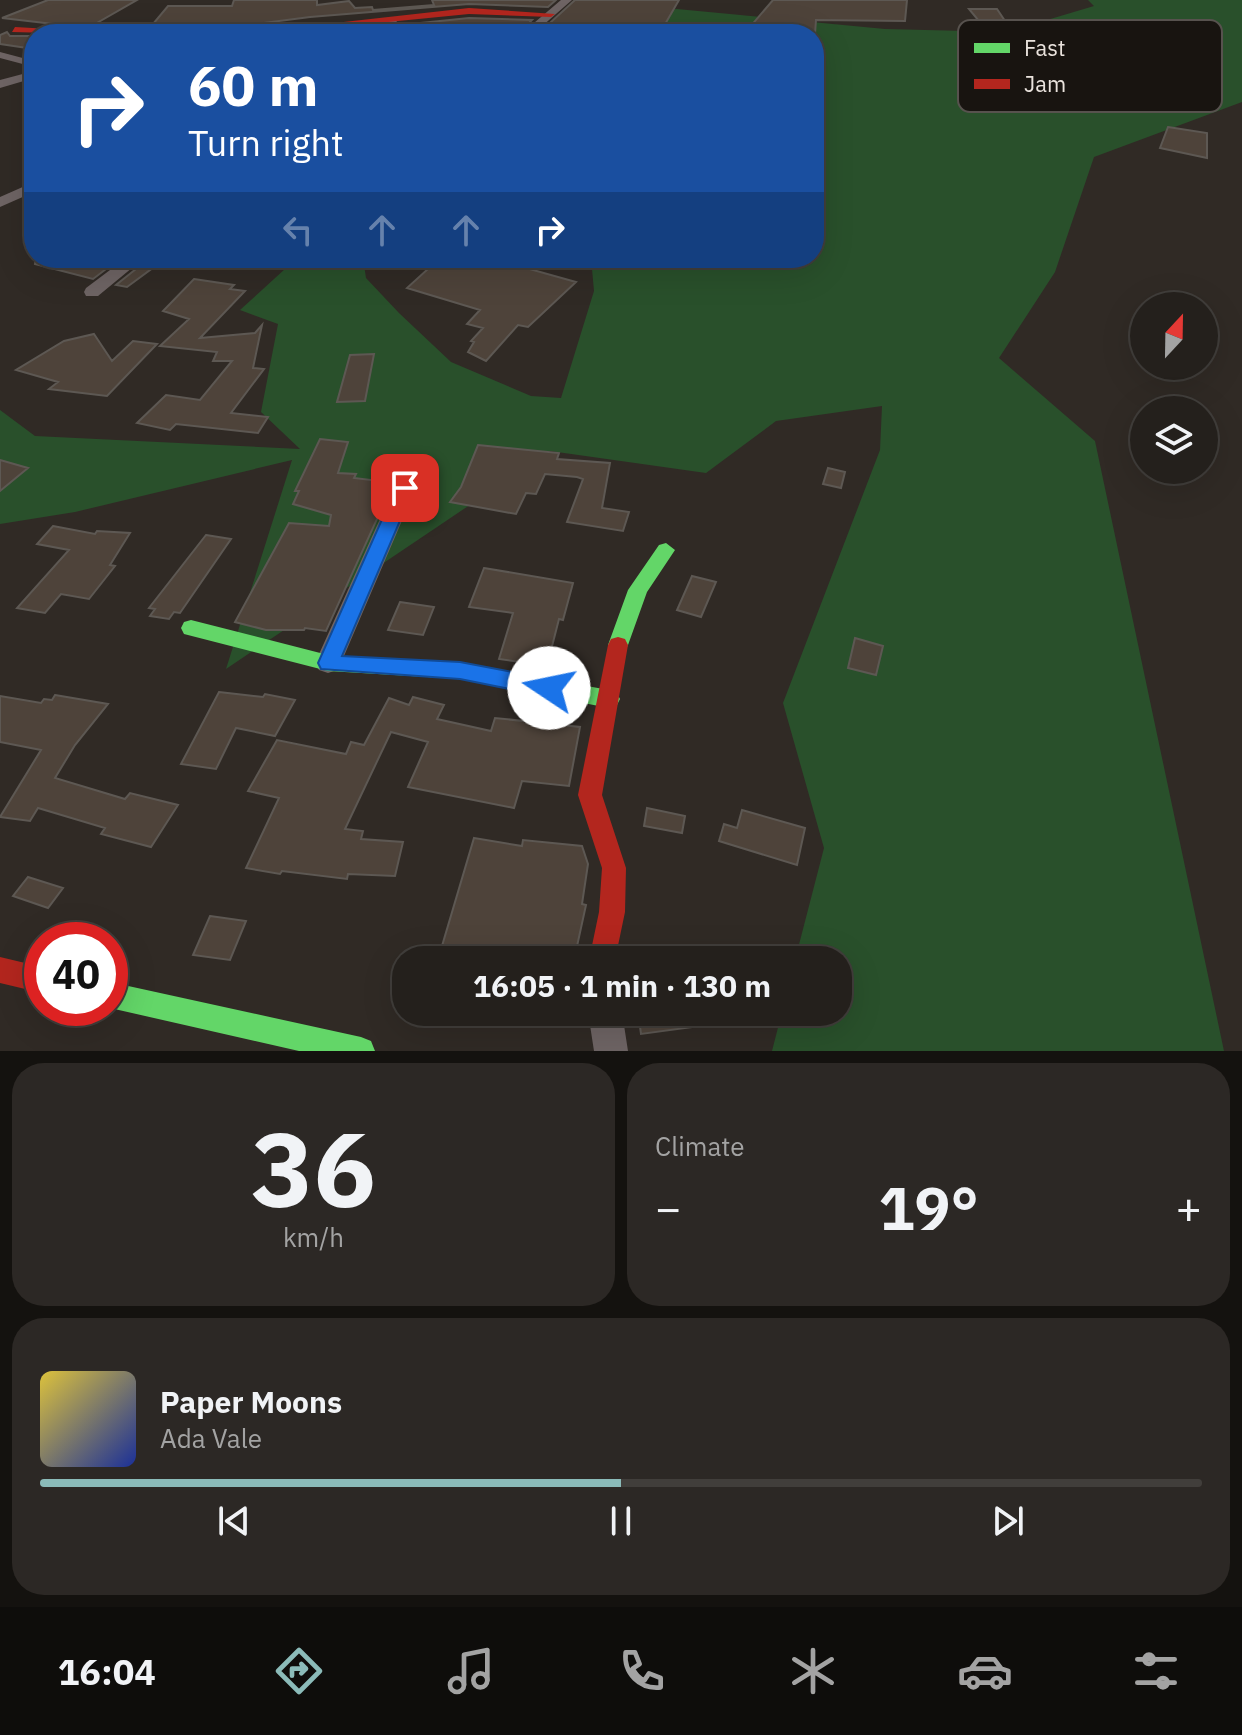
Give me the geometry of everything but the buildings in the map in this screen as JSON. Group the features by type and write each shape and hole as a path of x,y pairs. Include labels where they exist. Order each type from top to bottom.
{"street":[{"path":"538,24 567,0"},
{"path":"407,24 489,10 551,14"},
{"path":"15,30 24,31"},
{"path":"0,55 24,61"},
{"path":"0,84 24,77"},
{"path":"0,203 24,191"},
{"path":"92,292 123,268"},
{"path":"328,663 405,488"},
{"path":"605,946 612,912 614,868 590,795 617,647 638,590 666,550"},
{"path":"191,628 328,663 460,671 609,699"},
{"path":"0,970 24,976"},
{"path":"128,999 361,1051"},
{"path":"607,1026 611,1051"}],"green space":[{"path":"1088,0 1242,0 1242,102 1222,109 1222,20 1047,20 1094,6"},
{"path":"677,9 885,29 958,31 958,112 1215,112 1094,157 1055,272 999,358 1095,441 1224,1051 772,1051 778,1026 852,1026 852,946 799,946 824,848 783,703 880,450 882,406 776,421 706,473 550,451 226,669 292,460 75,512 0,524 0,410 35,436 300,449 261,412 278,324 240,310 286,268 364,268 366,278 451,362 531,396 561,398 594,291 592,268 824,268 824,24 642,24 644,11"}],"traffic: fast":[{"path":"618,645 638,590 666,550"},
{"path":"191,628 328,663 460,671 609,699"},
{"path":"128,999 361,1051"}],"traffic: jam":[{"path":"340,24 469,11 551,14"},
{"path":"15,30 24,31"},
{"path":"605,946 612,912 614,868 590,795 618,645"},
{"path":"0,970 24,976"}],"route":[{"path":"405,488 328,663 460,671 549,688"}]}
